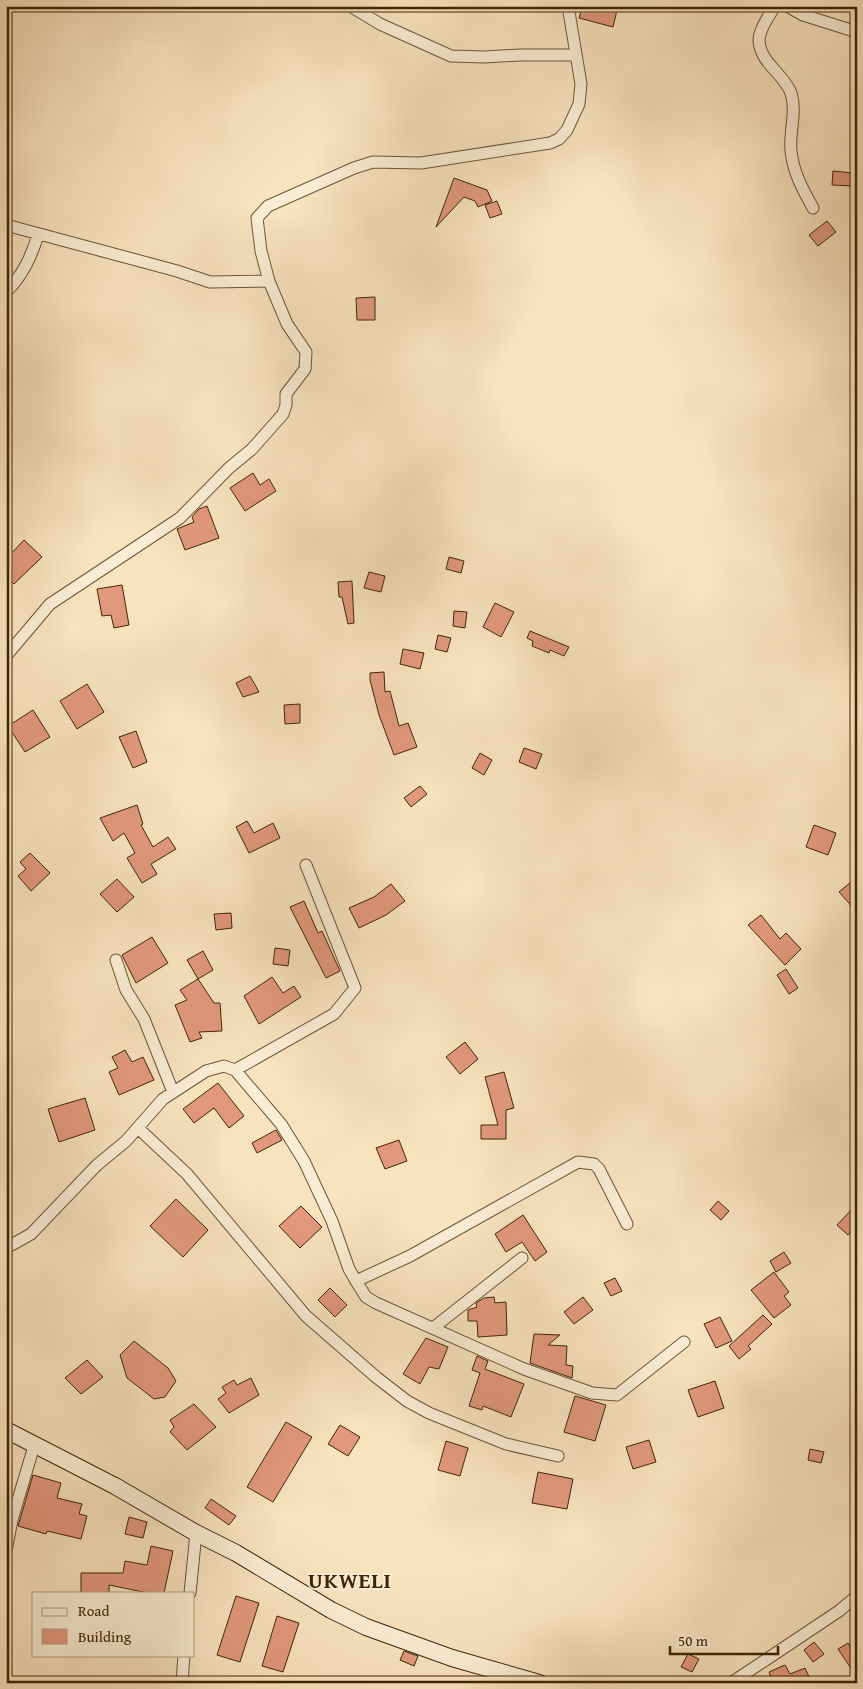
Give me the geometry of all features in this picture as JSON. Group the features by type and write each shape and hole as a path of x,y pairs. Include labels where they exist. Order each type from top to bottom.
{"street":[{"path":"350,6 380,24 451,56 575,55"},
{"path":"6,656 50,604 180,518 229,468 252,449 283,414 286,405 286,394 304,368 307,360 306,352 287,324 269,281 261,251 257,218 268,206 354,168 373,162 421,163 550,143 559,138 567,130 579,104 581,84 568,6"},
{"path":"774,6 766,20 759,41 767,64 790,91 793,120 791,151 796,173 813,208"},
{"path":"787,6 803,15 857,32"},
{"path":"6,225 38,235 60,238 210,282 269,281"},
{"path":"6,292 16,282 30,261 38,235"},
{"path":"235,1070 334,1014 355,988 306,865"},
{"path":"116,960 126,990 144,1019 173,1092"},
{"path":"6,1248 31,1234 96,1165 126,1141 156,1106 173,1092 217,1066 224,1066 235,1070 281,1124 304,1161 332,1221 349,1269 360,1289 371,1300 473,1348 524,1369 592,1393 617,1395 684,1342"},
{"path":"138,1128 188,1174 306,1316 376,1377 407,1401 429,1413 506,1444 558,1456"},
{"path":"356,1281 410,1256 578,1162 594,1164 600,1169 627,1224"},
{"path":"433,1328 522,1258"},
{"path":"6,1430 115,1486 196,1533 236,1553 331,1610 366,1627 452,1658 539,1683"},
{"path":"6,1551 12,1520 34,1446"},
{"path":"190,1592 196,1533"},
{"path":"731,1683 839,1611 857,1596"},
{"path":"182,1683 184,1656"}],"building":[{"path":"583,6 618,6 613,27 579,18"},
{"path":"833,171 853,173 852,186 832,185"},
{"path":"454,178 487,190 492,201 478,207 475,201 464,197 436,227"},
{"path":"497,201 502,214 490,218 485,205"},
{"path":"827,221 836,232 818,246 809,235"},
{"path":"375,297 375,320 357,320 356,298"},
{"path":"253,473 260,485 269,479 276,491 245,511 230,488"},
{"path":"207,506 219,538 185,550 177,529 194,522 192,517 199,509"},
{"path":"24,540 42,557 14,584 6,576 6,559"},
{"path":"449,557 464,561 461,573 446,569"},
{"path":"369,572 385,576 381,592 364,588"},
{"path":"352,581 354,623 348,624 342,597 339,597 338,582"},
{"path":"122,585 129,625 114,628 111,615 102,616 97,589"},
{"path":"495,603 514,612 501,637 483,627"},
{"path":"454,611 467,612 465,628 453,626"},
{"path":"530,631 569,647 564,656 550,650 549,653 532,646 533,641 527,638"},
{"path":"438,635 451,638 447,652 435,649"},
{"path":"403,649 424,653 420,669 400,664"},
{"path":"384,672 385,692 390,691 399,726 408,723 417,747 394,755 379,715 370,680 370,673"},
{"path":"250,676 259,692 243,697 236,683"},
{"path":"87,684 104,712 77,729 60,701"},
{"path":"300,704 300,723 285,724 284,705"},
{"path":"33,710 50,737 25,752 8,726"},
{"path":"136,731 147,762 133,768 119,737"},
{"path":"524,748 542,754 536,769 519,762"},
{"path":"480,753 492,760 484,775 472,768"},
{"path":"420,786 427,794 411,807 404,798"},
{"path":"137,805 143,824 141,825 153,847 168,837 176,849 151,864 157,874 142,883 127,858 135,853 124,833 113,841 100,818"},
{"path":"247,821 254,833 273,823 280,838 249,853 236,827"},
{"path":"814,825 836,833 828,855 806,847"},
{"path":"30,853 50,873 31,891 18,876 26,869 20,862"},
{"path":"857,877 857,912 839,892"},
{"path":"117,879 134,897 117,912 100,894"},
{"path":"391,884 405,901 386,915 359,928 349,908 374,897"},
{"path":"304,901 318,933 322,931 340,971 326,978 290,907"},
{"path":"231,913 232,928 216,930 214,914"},
{"path":"761,915 780,939 786,933 801,949 785,965 748,925"},
{"path":"152,937 168,963 136,983 122,955"},
{"path":"275,948 290,950 288,966 273,964"},
{"path":"203,951 213,970 198,979 187,960"},
{"path":"786,969 798,988 789,994 777,975"},
{"path":"272,977 283,993 294,986 301,997 259,1024 244,996"},
{"path":"198,979 214,1003 220,1003 222,1031 199,1032 202,1038 190,1042 175,1005 187,1000 180,990"},
{"path":"465,1042 478,1059 460,1074 446,1057"},
{"path":"125,1050 132,1062 143,1057 154,1080 119,1095 109,1072 118,1068 112,1057"},
{"path":"504,1072 514,1108 506,1110 506,1139 481,1139 481,1125 498,1125 485,1077"},
{"path":"218,1083 244,1116 229,1128 214,1108 194,1123 183,1109"},
{"path":"85,1098 95,1130 59,1142 48,1109"},
{"path":"276,1130 282,1140 257,1153 252,1143"},
{"path":"399,1140 407,1161 385,1169 376,1148"},
{"path":"176,1199 208,1230 183,1257 150,1226"},
{"path":"718,1201 729,1211 721,1220 710,1210"},
{"path":"857,1204 857,1226 848,1235 837,1225"},
{"path":"301,1206 322,1227 300,1248 279,1226"},
{"path":"523,1215 547,1252 535,1261 522,1242 506,1252 495,1234"},
{"path":"784,1252 791,1263 776,1272 770,1261"},
{"path":"774,1272 789,1292 784,1296 791,1305 774,1318 751,1290"},
{"path":"615,1278 622,1291 611,1296 604,1283"},
{"path":"330,1288 347,1305 335,1317 318,1300"},
{"path":"494,1297 495,1303 506,1302 507,1335 478,1337 477,1321 468,1321 468,1310 477,1307 476,1303 484,1298"},
{"path":"583,1297 593,1310 574,1324 564,1312"},
{"path":"763,1315 772,1324 748,1346 751,1349 739,1359 729,1346"},
{"path":"720,1317 732,1341 716,1348 704,1324"},
{"path":"534,1334 560,1335 548,1345 567,1346 566,1365 573,1366 572,1378 530,1363"},
{"path":"426,1338 448,1347 439,1369 429,1367 420,1384 403,1374"},
{"path":"134,1341 168,1368 176,1381 165,1397 154,1399 127,1378 120,1355"},
{"path":"477,1356 488,1361 485,1369 524,1384 511,1417 483,1406 482,1410 469,1406 480,1373 472,1370"},
{"path":"87,1360 103,1377 81,1394 65,1378"},
{"path":"251,1378 259,1395 229,1413 218,1399 226,1393 222,1387 234,1380 237,1385"},
{"path":"715,1381 724,1408 698,1417 688,1390"},
{"path":"575,1396 606,1405 595,1441 564,1432"},
{"path":"194,1404 216,1427 187,1450 170,1432 174,1427 170,1420"},
{"path":"286,1422 312,1437 273,1502 247,1487"},
{"path":"340,1425 360,1437 348,1456 328,1444"},
{"path":"649,1440 656,1462 633,1469 626,1447"},
{"path":"446,1441 468,1448 460,1476 438,1470"},
{"path":"810,1449 824,1452 821,1463 808,1460"},
{"path":"538,1472 573,1479 567,1509 532,1503"},
{"path":"33,1475 61,1483 57,1498 82,1504 79,1514 87,1516 81,1539 47,1531 46,1534 18,1526"},
{"path":"211,1499 236,1516 229,1525 205,1508"},
{"path":"129,1517 147,1522 143,1538 125,1534"},
{"path":"151,1546 173,1551 164,1592 143,1592 109,1585 109,1592 81,1592 81,1573 123,1573 125,1561 147,1565"},
{"path":"236,1596 259,1603 240,1662 217,1655"},
{"path":"277,1616 299,1623 283,1672 262,1666"},
{"path":"814,1642 824,1654 813,1662 804,1650"},
{"path":"848,1643 857,1657 857,1677 838,1649"},
{"path":"404,1651 418,1656 414,1666 400,1660"},
{"path":"688,1654 699,1659 692,1672 681,1667"},
{"path":"785,1665 790,1674 805,1668 812,1683 771,1683 773,1682 769,1672"}],"district":[{"name":"UKWELI","path":"350,1580"}]}
